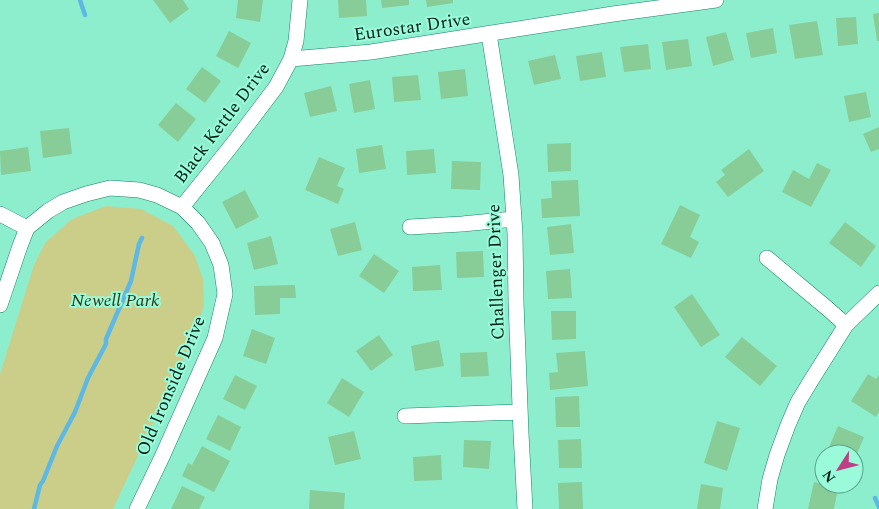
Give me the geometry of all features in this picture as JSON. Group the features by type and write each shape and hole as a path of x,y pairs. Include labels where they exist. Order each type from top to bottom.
{"street":[{"name":"Black Kettle Drive","path":"182,207 276,87 291,59 296,42 300,0"},
{"name":"Eurostar Drive","path":"291,59 371,52 489,34 612,7 716,0"},
{"name":"Challenger Drive","path":"489,34 510,175 514,219 525,509"},
{"name":"Old Ironside Drive","path":"27,228 63,202 86,194 110,188 139,190 157,195 182,207 212,243 221,265 225,294 215,338 137,509"},
{"path":"0,214 27,228 0,305"},
{"path":"410,227 514,219"},
{"path":"767,258 846,326"},
{"path":"765,509 770,479 788,425 798,402 846,326 879,293"},
{"path":"405,416 520,412"}],"green space":[{"name":"Newell Park","path":"106,206 141,209 173,226 195,256 203,279 204,304 198,328 113,509 0,509 0,374 34,265 45,243 72,219"}],"building":[{"path":"153,0 183,0 189,9 170,23"},
{"path":"238,0 263,0 260,22 236,18"},
{"path":"338,0 366,0 367,16 339,18"},
{"path":"381,0 409,0 409,5 382,8"},
{"path":"426,0 453,0 453,3 427,7"},
{"path":"879,13 879,41 877,41 873,14"},
{"path":"856,17 858,44 838,46 836,18"},
{"path":"817,21 823,55 795,59 789,25"},
{"path":"773,28 777,53 751,58 746,33"},
{"path":"229,31 251,43 238,68 216,56"},
{"path":"726,32 734,60 713,66 706,37"},
{"path":"688,39 692,66 666,70 662,42"},
{"path":"648,44 651,69 624,72 620,47"},
{"path":"602,52 606,77 580,81 576,56"},
{"path":"555,55 561,79 534,85 528,61"},
{"path":"202,67 221,81 205,103 186,89"},
{"path":"465,69 468,96 441,99 438,72"},
{"path":"418,75 421,100 394,102 392,77"},
{"path":"370,80 375,109 354,113 349,84"},
{"path":"331,86 337,111 310,117 304,93"},
{"path":"866,92 871,117 849,122 844,96"},
{"path":"176,103 196,119 178,142 158,125"},
{"path":"879,127 879,149 871,152 863,134"},
{"path":"69,128 72,154 43,158 40,131"},
{"path":"571,143 571,171 548,172 547,144"},
{"path":"382,145 386,169 359,173 356,149"},
{"path":"28,147 31,171 1,175 0,151"},
{"path":"434,149 436,173 407,175 406,151"},
{"path":"749,149 764,171 728,197 716,182 725,175 721,170"},
{"path":"319,157 345,168 337,186 344,189 338,204 305,190"},
{"path":"452,161 481,162 480,190 451,189"},
{"path":"817,163 831,170 811,207 782,192 793,170 809,179"},
{"path":"578,180 580,216 542,218 541,199 552,198 551,181"},
{"path":"245,190 259,217 236,229 222,202"},
{"path":"680,205 700,215 690,237 699,242 691,258 661,244"},
{"path":"355,222 362,250 338,256 330,229"},
{"path":"845,222 876,246 861,267 829,243"},
{"path":"571,224 574,253 550,255 547,227"},
{"path":"271,236 278,264 254,270 247,243"},
{"path":"483,251 484,277 457,278 456,252"},
{"path":"374,254 399,271 384,293 359,276"},
{"path":"440,265 442,290 413,291 412,267"},
{"path":"570,269 572,298 548,299 546,271"},
{"path":"295,285 296,298 280,298 280,314 255,315 254,286"},
{"path":"692,294 720,335 701,347 674,307"},
{"path":"551,311 576,311 576,339 552,340"},
{"path":"252,329 275,338 266,364 243,356"},
{"path":"379,335 393,355 371,371 356,351"},
{"path":"742,337 777,366 760,386 725,357"},
{"path":"439,340 444,366 415,371 411,346"},
{"path":"585,351 588,386 550,390 549,373 558,372 556,353"},
{"path":"487,352 489,376 461,377 460,353"},
{"path":"868,374 876,379 879,375 879,412 876,417 851,401"},
{"path":"235,375 257,386 245,410 223,399"},
{"path":"342,378 364,392 349,417 327,403"},
{"path":"579,396 580,427 556,427 555,397"},
{"path":"218,415 241,427 230,451 206,439"},
{"path":"717,421 740,428 727,471 704,463"},
{"path":"838,426 864,437 861,444 830,444"},
{"path":"354,431 361,459 335,465 328,437"},
{"path":"581,439 582,468 559,468 558,440"},
{"path":"464,440 491,441 489,469 463,467"},
{"path":"202,446 230,461 214,492 182,476 188,463 192,465"},
{"path":"441,455 442,480 414,481 413,457"},
{"path":"582,482 583,509 559,509 558,483"},
{"path":"814,482 814,494 837,494 834,509 808,509"},
{"path":"701,484 723,488 720,509 697,509"},
{"path":"182,486 205,497 199,509 171,509"},
{"path":"310,490 345,493 344,509 309,509"}],"waterway":[{"path":"80,0 85,15"},
{"path":"34,509 40,485 57,446 75,412 88,378 106,344 106,339 131,281 142,238"},
{"path":"875,498 879,507"}]}
